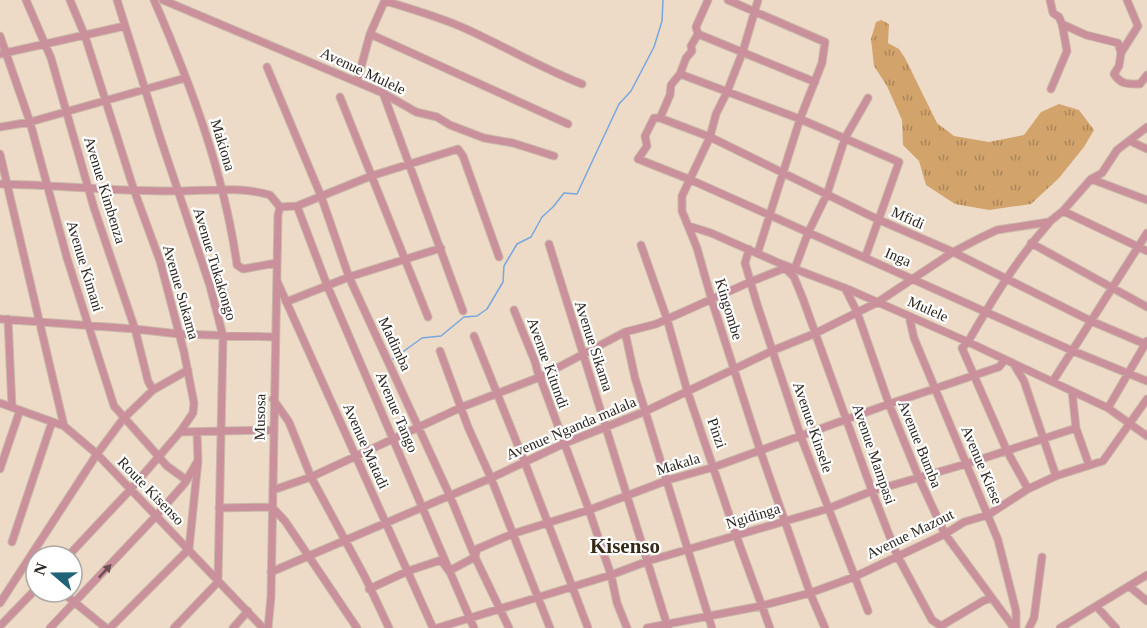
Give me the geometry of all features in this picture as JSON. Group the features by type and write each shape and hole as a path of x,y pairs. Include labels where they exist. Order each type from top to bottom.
{"street":[{"name":"Avenue Kimbenza","path":"26,0 45,44 67,110 94,208 135,329 148,381 153,390"},
{"name":"Avenue Sukama","path":"70,0 85,36 134,190 160,261 195,403 193,413 180,432 79,544"},
{"name":"Avenue Tukakongo","path":"117,0 210,286 223,336 218,582"},
{"name":"Makiona","path":"154,0 206,133 222,189 239,267 243,269 276,263"},
{"name":"Avenue Mulele","path":"163,0 383,93 416,112 437,117 450,125 484,138 513,143 555,156"},
{"path":"357,82 370,34 385,0 434,15 465,28 549,72 582,84"},
{"path":"660,118 670,95 671,86 692,51 691,46 698,34 696,27 708,0"},
{"path":"728,0 825,42 822,63 800,119 758,252"},
{"name":"Kingombe","path":"758,0 743,51 716,114 710,137 682,196 682,211 689,226 760,450 825,628"},
{"path":"1050,0 1053,13 1059,17 1062,24 1067,51 1051,89"},
{"path":"1127,0 1138,26 1121,53 1119,66 1114,74 1121,83 1140,84 1147,75"},
{"path":"1062,24 1086,36 1118,43 1121,53"},
{"path":"3,54 125,26"},
{"path":"370,34 568,124"},
{"path":"698,34 815,82"},
{"name":"Avenue Kimani","path":"0,36 3,54 30,122 46,187 114,406 123,419 167,466 185,479"},
{"name":"Madimba","path":"267,68 321,196 349,277 509,628"},
{"path":"680,74 800,119 899,162 865,258"},
{"path":"0,127 30,122 185,78"},
{"path":"383,93 463,311"},
{"path":"340,97 428,317"},
{"path":"795,268 808,233 827,194 845,138 868,99"},
{"name":"Inga","path":"660,118 654,118 645,136 646,146 638,159 691,180 1073,351 1147,381"},
{"name":"Mfidi","path":"660,118 710,137 877,219 1007,278 1091,321 1146,342"},
{"path":"1028,489 1007,451 962,348 1031,243 1091,179 1102,172 1117,150 1147,127"},
{"path":"1130,141 1147,149"},
{"path":"4,184 90,189 178,191 222,189 267,194 273,197 280,207 297,206 372,176 457,149 463,156 499,257"},
{"path":"0,154 4,184 64,426"},
{"path":"1091,179 1147,200"},
{"name":"Avenue Tango","path":"297,206 327,285 474,628"},
{"name":"Musosa","path":"268,628 273,490 275,275 280,207"},
{"path":"1063,211 1147,251"},
{"name":"Avenue Nganda malala","path":"271,572 450,496 606,425 646,411 774,350 816,333 878,302 953,252 997,230 1049,222"},
{"name":"Mulele","path":"689,226 758,252 784,266 795,268 845,288 968,342 1108,408 1147,436"},
{"path":"1053,381 1147,233"},
{"path":"1031,243 1147,307"},
{"name":"Avenue Sikama","path":"549,244 581,354 606,425 667,627"},
{"name":"Pinzi","path":"640,245 667,319 687,390 736,535 770,628"},
{"path":"286,302 349,277 441,248"},
{"name":"Avenue Kinsele","path":"749,249 745,263 750,282 801,437 868,611"},
{"path":"273,490 311,477 462,407 540,377 625,332 667,319 712,301 784,266"},
{"name":"Avenue Mampasi","path":"784,266 797,285 816,333 897,555 932,620 941,626 991,597"},
{"name":"Avenue Matadi","path":"275,275 355,457 435,628"},
{"name":"Avenue Bumba","path":"845,288 857,312 889,404 919,478 945,534 1015,628"},
{"name":"Avenue Kitundi","path":"514,310 536,362 536,370 589,510 611,575 617,603 627,628"},
{"name":"Avenue Kiese","path":"909,316 914,338 998,540 1016,610 1015,628"},
{"path":"12,407 4,319 179,334 274,336"},
{"path":"625,332 635,378 712,628"},
{"path":"474,336 588,628"},
{"path":"1108,408 1146,342"},
{"path":"440,351 468,428 491,478 550,628"},
{"name":"Makala","path":"449,571 475,557 477,549 512,534 589,510 668,480 714,467 974,376 1002,365 1002,358"},
{"path":"1013,363 1024,381 1056,476"},
{"path":"38,544 97,454 123,419 153,390 188,370"},
{"path":"1072,391 1076,428 1089,465"},
{"path":"273,399 289,422 311,477 365,577 389,628"},
{"name":"Avenue Mazout","path":"647,628 667,627 761,606 854,577 945,534 964,522 988,515 1028,489 1056,476 1104,460 1147,399"},
{"name":"Route Kisenso","path":"0,403 64,426 97,454 263,628"},
{"path":"0,470 20,410"},
{"path":"12,542 52,422"},
{"name":"Ngidinga","path":"435,628 471,619 648,561 827,508 872,491 966,464 1076,428"},
{"path":"180,432 273,430"},
{"path":"76,604 108,628 189,549 198,461 197,433"},
{"path":"84,593 185,483 185,479 198,461"},
{"path":"219,508 272,507 285,521 357,628"},
{"path":"1029,628 1034,618 1042,557"},
{"path":"369,589 408,571 441,560 449,571"},
{"path":"15,610 0,604 24,566"},
{"path":"1060,628 1147,575"},
{"path":"174,628 218,582"},
{"path":"1129,585 1147,602"},
{"path":"0,626 24,601"},
{"path":"50,628 74,604"},
{"path":"1097,607 1116,628"},
{"path":"233,628 248,611"}],"green space":[{"path":"881,20 889,24 888,43 899,49 905,58 937,123 954,136 989,142 1024,135 1041,112 1059,104 1079,110 1094,130 1084,147 1059,178 1031,204 989,210 955,204 926,185 919,161 903,145 902,120 887,86 874,66 871,39 876,22"}],"waterway":[{"path":"393,359 422,338 441,336 464,317 477,316 487,309 503,282 504,266 517,244 531,237 542,217 564,193 577,194 619,104 631,91 654,47 662,21 663,0"}],"district":[{"name":"Kisenso","path":"625,546"}]}
